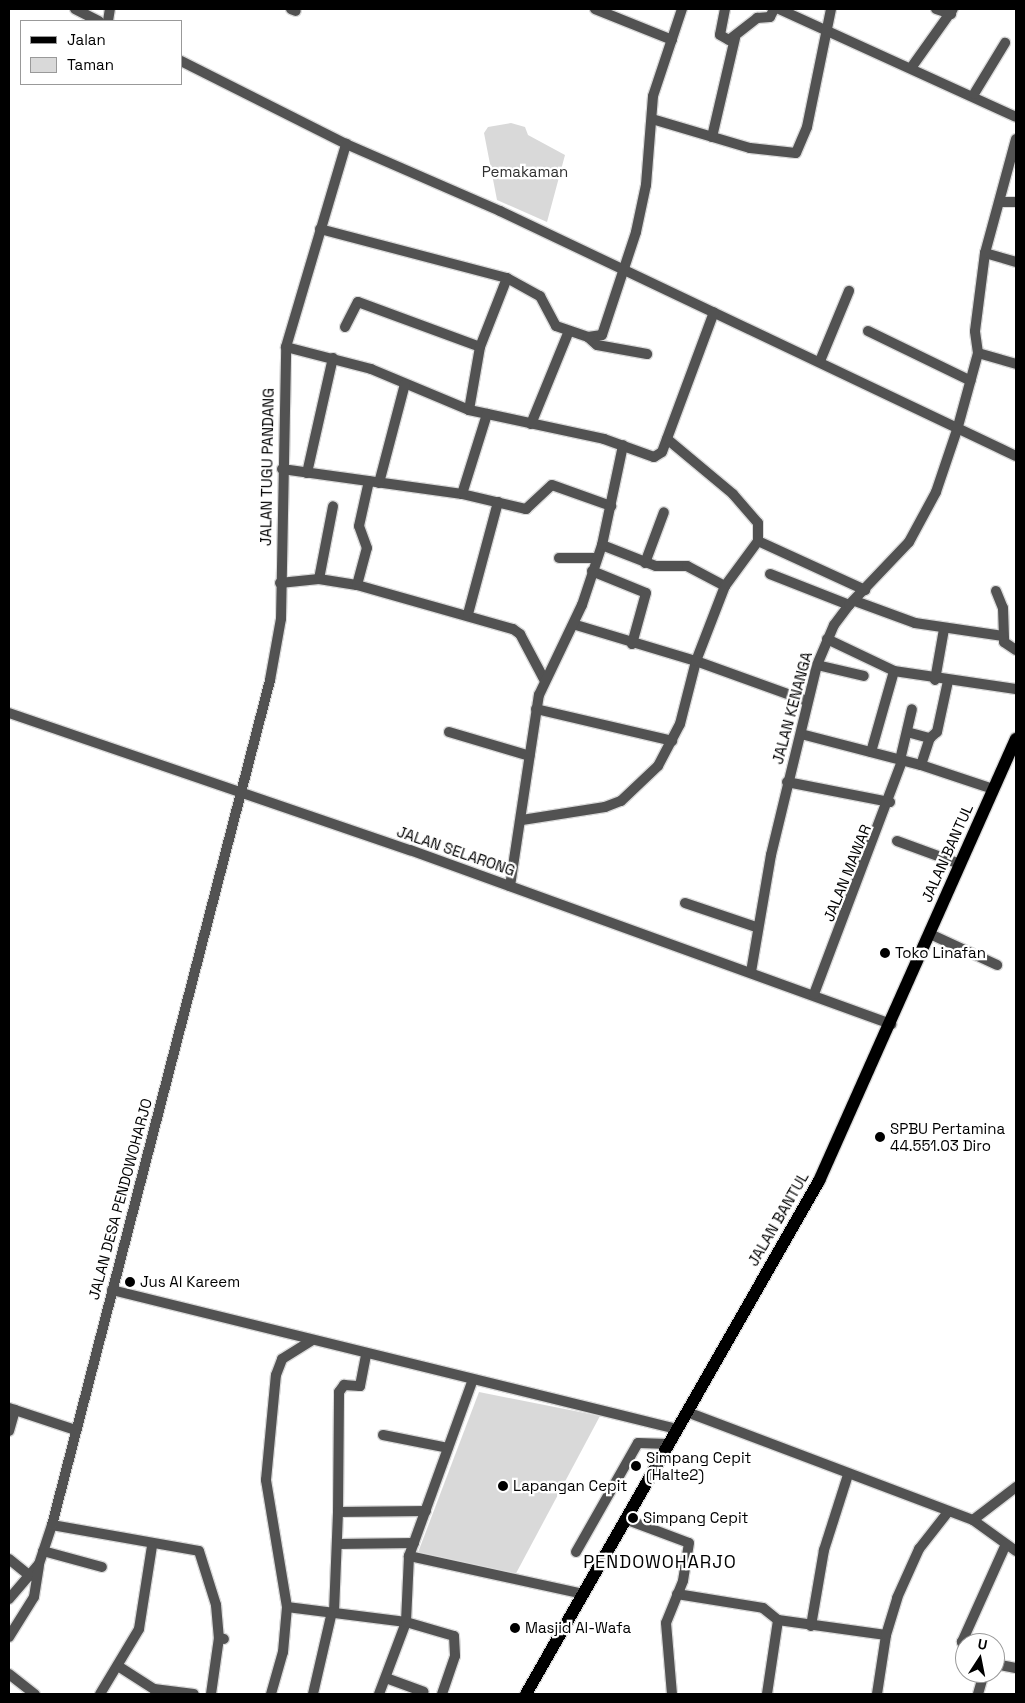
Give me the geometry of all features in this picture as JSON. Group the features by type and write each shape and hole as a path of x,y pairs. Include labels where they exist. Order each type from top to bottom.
{"main road":[{"name":"JALAN BANTUL","path":"526,1694 819,1181 891,1024 993,789 1013,754 1016,739"}],"street":[{"path":"74,9 97,20"},
{"path":"595,9 672,40"},
{"path":"588,337 604,331 625,271 646,185 657,76 682,9"},
{"path":"725,9 720,35 726,40 735,38 757,18 770,17 774,9"},
{"path":"779,9 825,32 974,94 1016,117"},
{"path":"652,119 712,137 784,155 796,153 807,127 831,9"},
{"path":"911,68 952,11 936,9"},
{"path":"712,137 735,38"},
{"path":"974,94 1005,43"},
{"path":"182,62 346,144 820,361 957,430 1016,456"},
{"name":"JALAN KENANGA","path":"751,972 756,927 787,782 801,734 807,701 817,665 827,639 852,603 909,542 925,515 957,430 972,381 978,353 976,331 985,253 1016,138"},
{"name":"JALAN TUGU PANDANG","path":"241,796 277,648 286,347 346,144"},
{"path":"1000,202 1016,202"},
{"path":"320,229 507,278 537,293 552,323 588,337 596,345 647,354"},
{"path":"985,253 1016,262"},
{"path":"469,410 480,347 507,278"},
{"path":"820,361 849,291"},
{"path":"345,327 358,302 480,347"},
{"path":"286,347 333,358 469,410 623,445 654,457 660,455 667,439 714,312"},
{"path":"531,424 569,331"},
{"path":"868,331 972,381"},
{"path":"978,353 1016,364"},
{"path":"307,473 333,358"},
{"path":"357,585 367,548 360,526 405,384"},
{"path":"462,494 488,414"},
{"path":"522,820 621,801 658,766 672,741 696,661 725,586 758,541 758,523 733,494 667,439"},
{"path":"510,886 522,820 536,709 545,681 576,625 596,558 602,545 623,445"},
{"path":"282,469 462,494 532,508 552,485 611,506"},
{"path":"468,614 498,502"},
{"path":"319,579 333,506"},
{"path":"645,563 664,512"},
{"path":"758,541 865,590"},
{"path":"602,545 645,563 687,566 725,586"},
{"path":"559,558 596,558"},
{"path":"592,571 646,593 632,644"},
{"path":"770,574 852,603 944,629 1003,636"},
{"path":"280,583 319,579 357,585 468,614 517,631 545,681"},
{"path":"996,591 1003,608 1003,636 1006,645 1016,650"},
{"path":"576,625 632,644 696,661 807,701"},
{"path":"935,680 944,629"},
{"path":"827,639 894,671 948,682 1016,689"},
{"path":"817,665 864,676"},
{"path":"871,752 894,671"},
{"path":"921,765 930,738 937,732 948,682"},
{"path":"536,709 672,741"},
{"name":"JALAN MAWAR","path":"814,994 890,802 912,709"},
{"name":"JALAN SELARONG","path":"9,713 241,796 510,886 814,994 891,1024"},
{"path":"449,732 530,756"},
{"path":"907,732 930,738"},
{"path":"801,734 921,765 993,789"},
{"path":"787,782 890,802"},
{"name":"JALAN DESA PENDOWOHARJO","path":"9,1599 39,1564 52,1525 75,1430 241,796"},
{"path":"898,841 960,864"},
{"path":"685,904 756,927"},
{"path":"930,934 997,965"},
{"path":"112,1290 472,1382 677,1429"},
{"path":"271,1694 283,1652 287,1607 266,1480 267,1460 279,1362 311,1341"},
{"path":"313,1694 333,1612 338,1512 339,1392 344,1385 360,1386 366,1355"},
{"path":"379,1694 406,1622 409,1556 472,1382"},
{"path":"9,1431 12,1409 75,1430"},
{"path":"687,1412 848,1475 973,1520 1016,1551"},
{"path":"383,1435 448,1448"},
{"path":"576,1552 638,1443 669,1444"},
{"path":"811,1626 824,1550 848,1475"},
{"path":"973,1520 1016,1487"},
{"path":"338,1512 397,1508 426,1511"},
{"path":"877,1694 886,1635 912,1561 948,1512"},
{"path":"625,1519 689,1541 677,1594 666,1623 672,1694"},
{"path":"52,1525 152,1546 202,1554 221,1638 212,1694"},
{"path":"337,1544 414,1543"},
{"path":"966,1633 1006,1544"},
{"path":"100,1694 118,1666 144,1615 152,1546"},
{"path":"43,1552 102,1567"},
{"path":"409,1556 584,1594"},
{"path":"9,1559 30,1576"},
{"path":"9,1637 34,1597 39,1564"},
{"path":"677,1594 763,1608 778,1620 886,1635"},
{"path":"287,1607 406,1622 457,1639 442,1694"},
{"path":"767,1694 778,1620"},
{"path":"1016,1661 1016,1668"},
{"path":"118,1666 154,1689 194,1694"},
{"path":"9,1674 35,1694"},
{"path":"386,1678 424,1692"}],"green space":[{"name":"Pemakaman","path":"511,123 525,127 528,135 565,155 547,222 497,200 484,133 488,127"},
{"name":"Lapangan Cepit","path":"479,1392 600,1416 513,1579 417,1555"}],"place":[{"name":"Toko Linafan","path":"885,953"},
{"name":"SPBU Pertamina 44.551.03 Diro","path":"880,1137"},
{"name":"Jus Al Kareem","path":"130,1282"},
{"name":"Simpang Cepit (Halte2)","path":"636,1466"},
{"name":"Lapangan Cepit","path":"503,1486"},
{"name":"Simpang Cepit","path":"633,1518"},
{"name":"Masjid Al-Wafa","path":"515,1628"}],"district":[{"name":"PENDOWOHARJO","path":"660,1562"}]}
